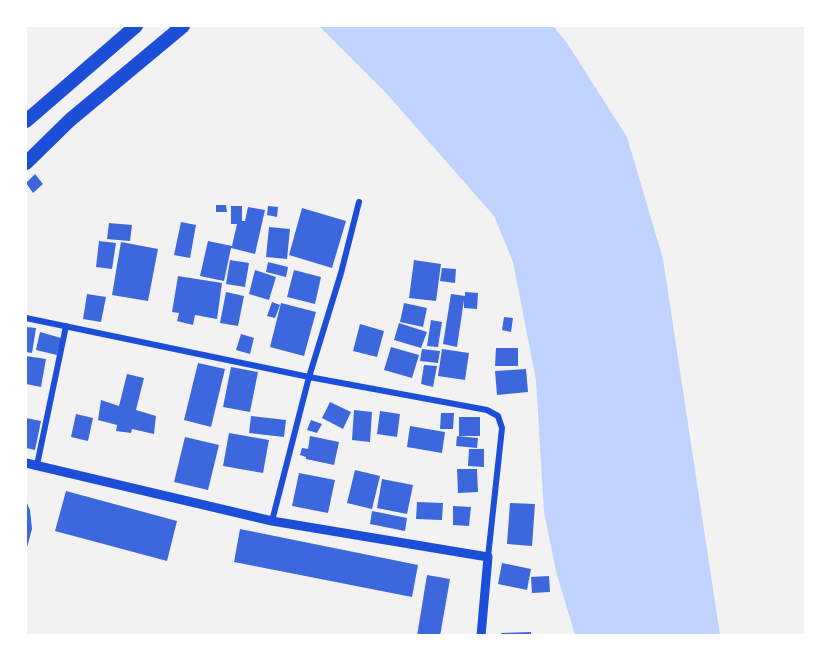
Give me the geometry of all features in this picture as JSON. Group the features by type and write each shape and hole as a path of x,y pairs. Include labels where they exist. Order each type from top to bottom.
{"highway":[{"path":"26,121 136,26"},
{"path":"26,163 70,120 183,26"}],"street":[{"path":"272,520 309,377 341,273 359,202"},
{"path":"26,318 309,377 487,410 498,416 502,428 481,636"},
{"path":"37,465 66,326"},
{"path":"26,463 272,520 488,557"}],"water":[{"path":"319,26 553,26 567,43 627,137 663,259 720,635 575,635 556,571 544,512 536,380 513,262 494,216 386,93"}],"building":[{"path":"35,174 43,184 33,193 26,183"},
{"path":"216,205 226,205 227,212 216,212"},
{"path":"231,206 242,206 242,221 245,221 248,207 265,210 255,254 231,248 224,281 200,276 208,241 232,246 237,224 231,224"},
{"path":"268,206 278,207 277,217 267,215"},
{"path":"302,208 346,221 332,268 289,255"},
{"path":"181,222 196,225 190,258 174,255"},
{"path":"109,223 132,225 130,241 107,239"},
{"path":"269,227 290,229 287,259 266,257"},
{"path":"99,241 116,243 112,269 96,267"},
{"path":"121,242 158,249 148,301 112,295"},
{"path":"230,260 249,263 245,287 226,284"},
{"path":"414,260 441,264 436,301 409,298"},
{"path":"268,262 288,267 286,277 266,272"},
{"path":"442,268 456,269 455,283 440,281"},
{"path":"255,270 276,277 269,300 249,294"},
{"path":"294,270 321,277 315,304 287,297"},
{"path":"178,276 222,283 217,319 195,315 193,325 177,321 179,313 172,312"},
{"path":"226,292 244,296 238,326 220,323"},
{"path":"465,292 478,293 477,309 464,308 464,300 457,347 443,344 451,294 465,296"},
{"path":"87,294 106,297 101,322 83,319"},
{"path":"272,302 280,305 275,318 267,316"},
{"path":"281,303 316,312 304,356 270,347"},
{"path":"404,303 427,308 423,327 400,322"},
{"path":"504,317 513,318 511,332 502,330"},
{"path":"431,320 442,322 438,347 427,346"},
{"path":"399,323 427,332 421,348 394,340"},
{"path":"360,324 384,331 377,357 353,351"},
{"path":"26,327 36,328 32,353 26,352"},
{"path":"40,332 61,338 57,355 36,350"},
{"path":"241,334 254,338 250,354 236,350"},
{"path":"391,347 419,355 412,378 384,370"},
{"path":"496,348 518,348 518,366 495,366"},
{"path":"422,349 440,351 438,363 420,361"},
{"path":"442,349 469,353 465,380 438,376"},
{"path":"26,356 46,359 41,387 26,384"},
{"path":"198,363 225,369 211,427 184,420"},
{"path":"424,365 437,366 433,387 421,384"},
{"path":"231,367 258,372 250,412 223,407"},
{"path":"526,369 528,392 497,395 495,371"},
{"path":"127,374 144,378 136,410 156,416 154,434 132,429 131,433 116,431 117,425 98,420 101,400 119,406"},
{"path":"330,402 351,412 343,429 322,418"},
{"path":"354,410 372,412 370,442 352,440"},
{"path":"380,411 400,414 397,437 377,434"},
{"path":"441,413 454,413 453,429 440,429"},
{"path":"76,414 93,418 88,441 71,437"},
{"path":"251,416 286,420 284,437 249,433"},
{"path":"459,417 480,417 480,436 459,436"},
{"path":"26,418 41,421 35,450 26,448"},
{"path":"311,420 322,424 317,433 307,430"},
{"path":"410,426 445,432 442,453 407,447"},
{"path":"229,433 269,440 263,473 223,466"},
{"path":"310,436 339,442 334,465 306,459 300,455 302,448 308,449"},
{"path":"457,436 478,438 477,448 456,446"},
{"path":"185,437 219,445 208,490 174,482"},
{"path":"469,449 484,449 484,467 468,466"},
{"path":"457,469 477,469 478,492 458,493"},
{"path":"355,470 380,476 372,509 347,503"},
{"path":"299,473 335,480 328,513 292,506"},
{"path":"382,479 413,485 407,514 377,508"},
{"path":"66,491 177,521 167,561 55,531"},
{"path":"26,501 30,510 32,529 26,551"},
{"path":"417,502 443,503 442,520 416,519"},
{"path":"510,503 535,504 532,546 507,544"},
{"path":"453,506 471,507 469,526 453,525"},
{"path":"372,511 407,518 405,531 370,524"},
{"path":"240,529 418,565 412,597 234,562"},
{"path":"502,563 531,569 527,590 498,584"},
{"path":"427,575 450,579 440,636 417,636"},
{"path":"549,576 550,592 532,593 531,577"},
{"path":"531,632 531,636 502,636 501,633"}]}
